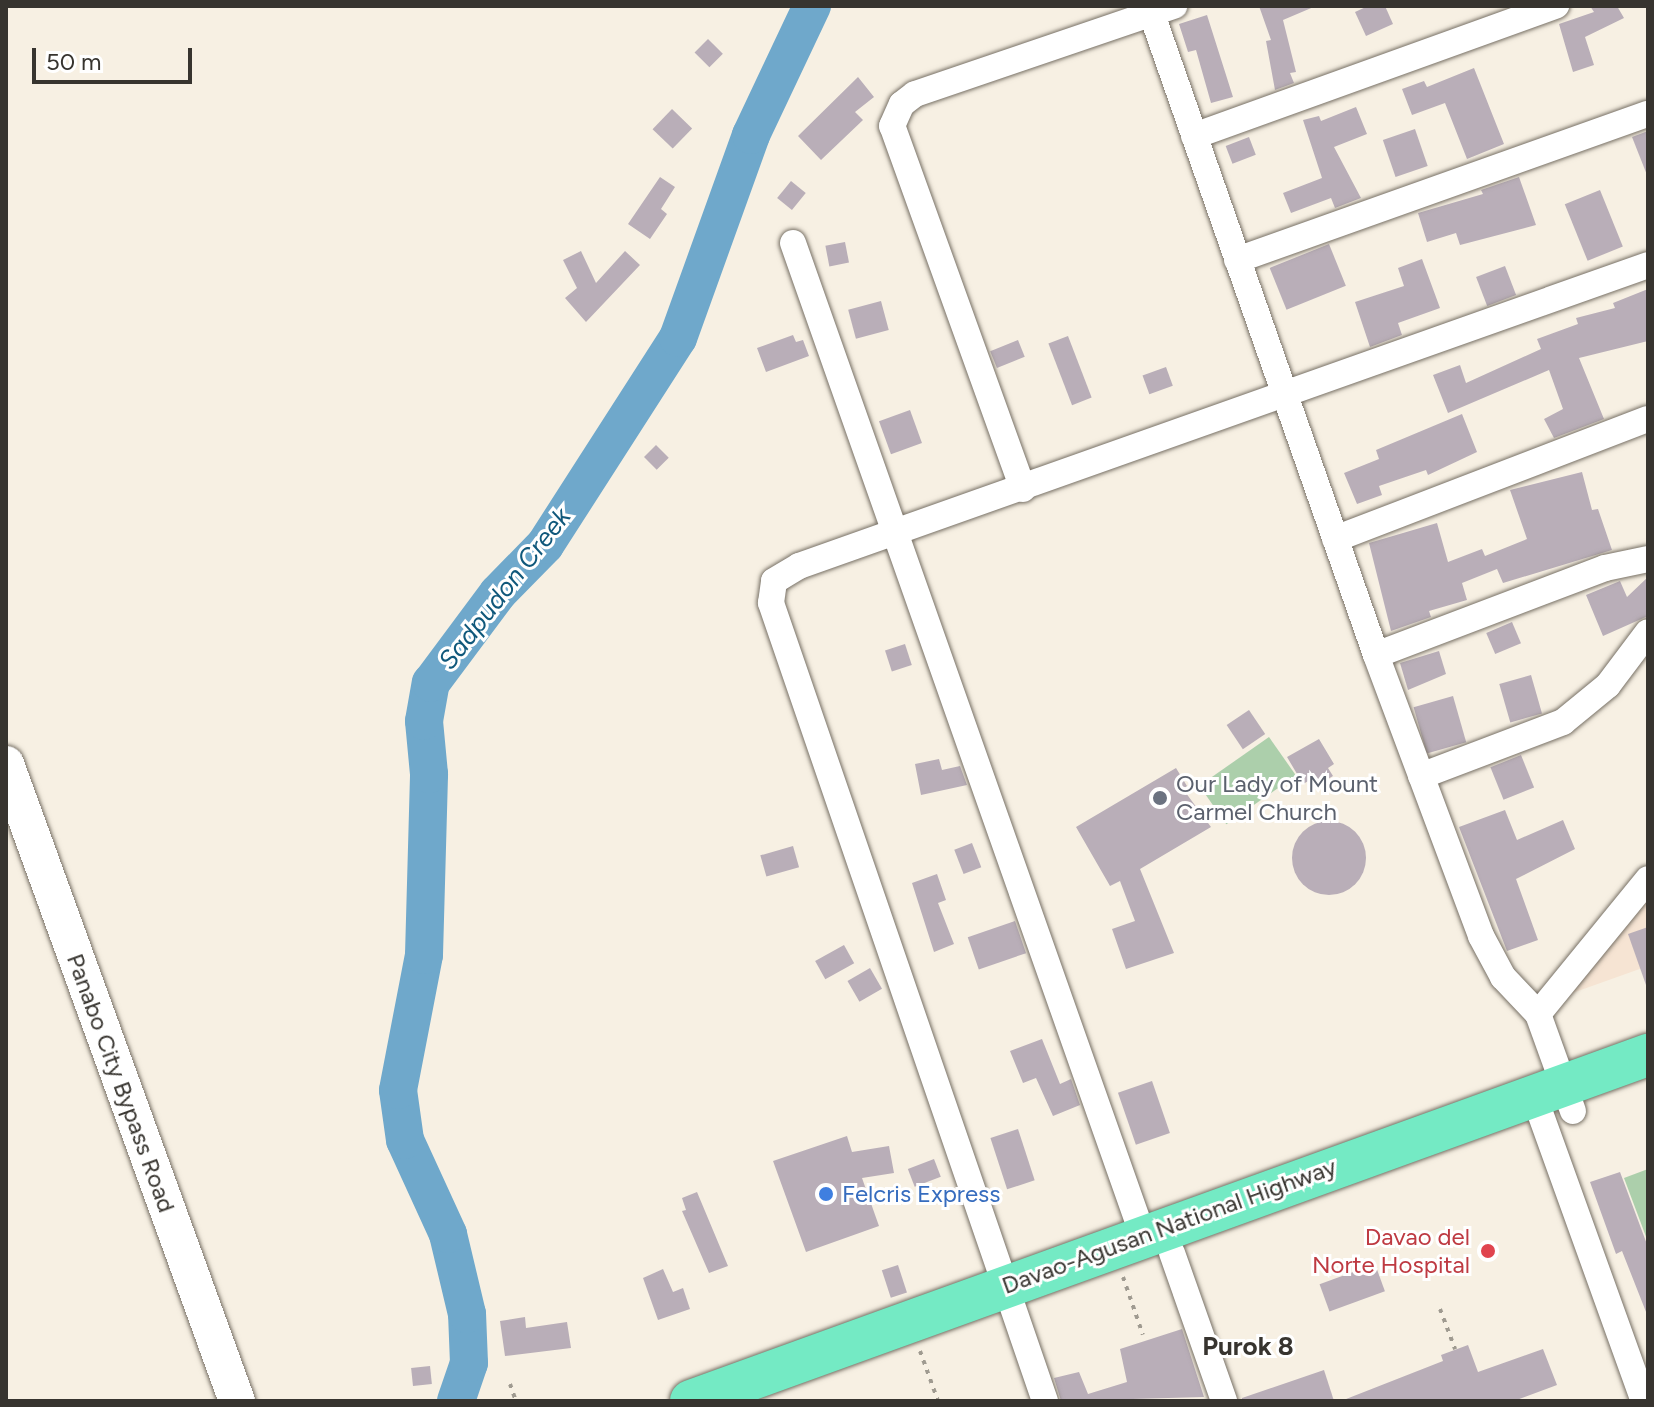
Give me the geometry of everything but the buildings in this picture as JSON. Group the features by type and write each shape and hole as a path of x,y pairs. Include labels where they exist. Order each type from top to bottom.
{"highway":[{"name":"Davao-Agusan National Highway","path":"765,1401 889,1346 1009,1298 1553,1103 1648,1055"},
{"name":"Davao-Agusan National Highway","path":"1553,1103 1648,1084"},
{"name":"Davao-Agusan National Highway","path":"1009,1298 1121,1271 1158,1244"},
{"name":"Davao-Agusan National Highway","path":"691,1401 889,1346"}],"main road":[{"name":"Panabo City Bypass Road","path":"6,764 237,1401"}],"street":[{"path":"1194,136 1556,6"},
{"path":"1023,489 892,126 902,104 915,94 1158,9 1194,136 1421,776 1491,958 1538,1014 1553,1103 1644,1401"},
{"path":"1237,260 1648,114"},
{"path":"793,243 895,533 1158,1244 1224,1401"},
{"path":"1045,1401 769,592 774,581 799,566 1287,396 1648,265"},
{"path":"1335,539 1648,419"},
{"path":"1376,655 1605,568 1648,559"},
{"path":"1421,776 1563,722 1608,685 1648,632"},
{"path":"1538,1014 1648,879"}],"path":[{"path":"1121,1271 1143,1335"},
{"path":"1440,1309 1455,1349"},
{"path":"889,1346 938,1401"},
{"path":"510,1384 516,1401"}],"shaded area":[{"path":"1648,892 1648,966 1564,996"}],"green space":[{"path":"1269,737 1296,776 1226,824 1199,786"},
{"path":"1648,1169 1648,1242 1624,1178"}],"waterway":[{"name":"Sadpudon Creek","path":"456,1401 469,1363 467,1314 448,1234 405,1140 398,1090 424,955 429,774 424,721 431,683 498,593 545,545 678,338 751,135 812,6"}],"place":[{"name":"Our Lady of Mount Carmel Church","path":"1160,798"},
{"name":"Felcris Express","path":"826,1194"},
{"name":"Davao del Norte Hospital","path":"1488,1251"}],"district":[{"name":"Purok 8","path":"1248,1347"}]}
